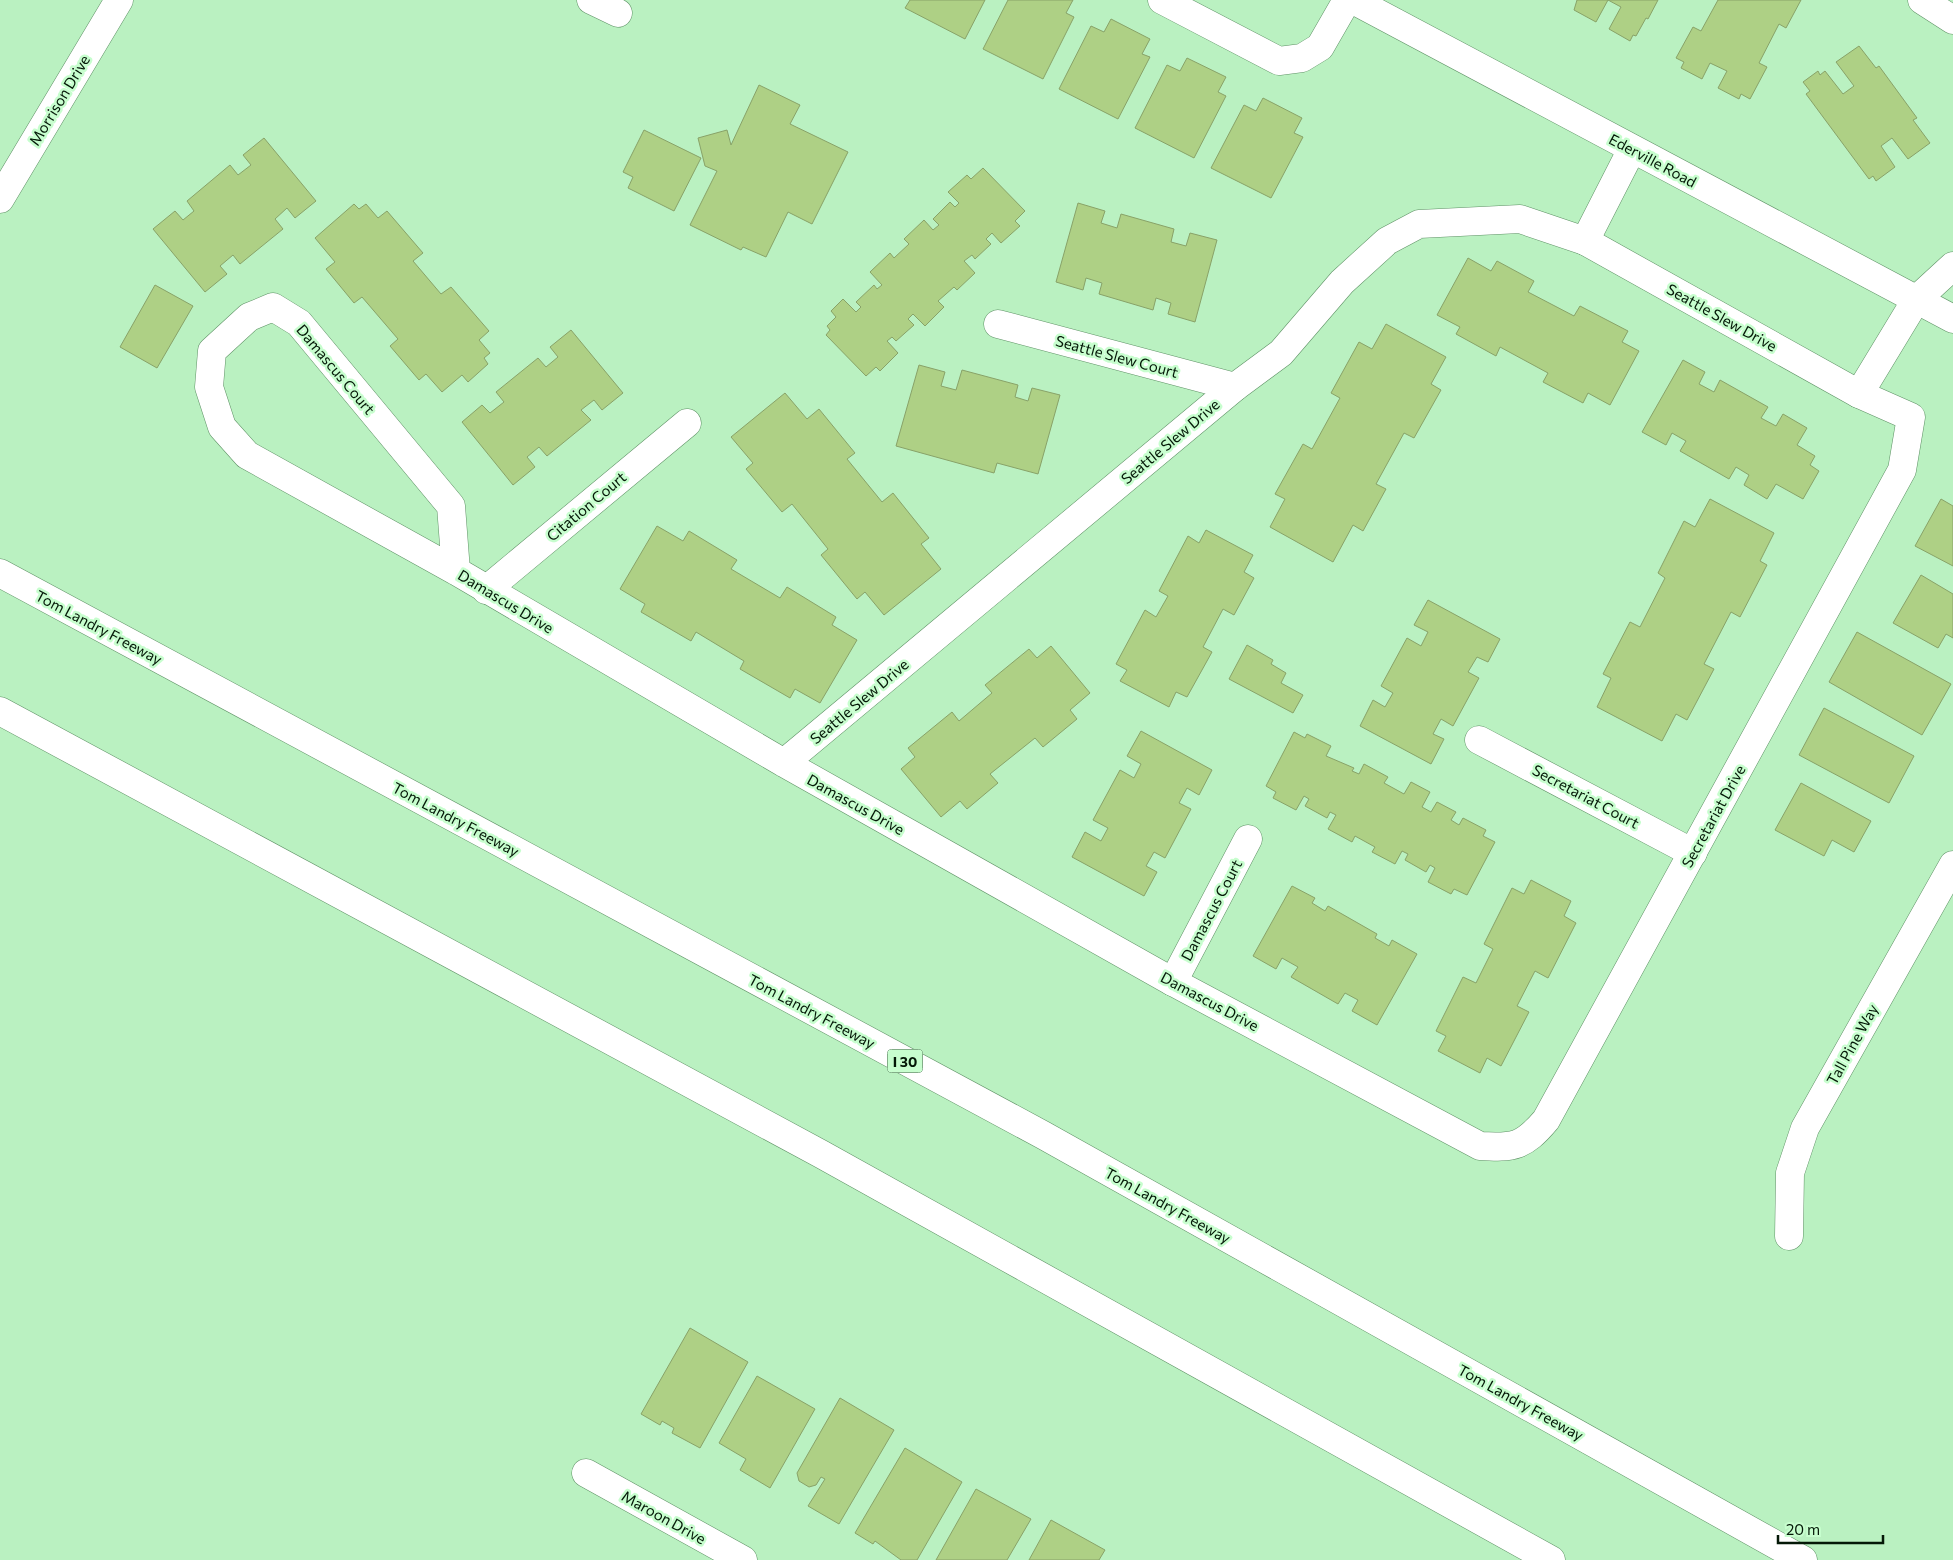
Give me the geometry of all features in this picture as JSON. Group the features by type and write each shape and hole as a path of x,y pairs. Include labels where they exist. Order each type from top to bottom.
{"main road":[{"name":"Morrison Drive","path":"0,199 119,0"},
{"path":"591,0 618,13"},
{"path":"1162,0 1279,61 1302,58 1320,48 1347,0"},
{"name":"Ederville Road","path":"1353,0 1953,320"},
{"path":"1922,0 1953,20"},
{"path":"1585,241 1632,149"},
{"name":"Seattle Slew Drive","path":"784,763 1236,387 1281,353 1342,282 1387,241 1419,224 1520,219 1585,241 1859,394 1911,417 1902,470"},
{"path":"1859,394 1916,300 1953,266"},
{"name":"Damascus Court","path":"222,427 209,387 212,351 249,317 273,307 300,323 451,506 456,571"},
{"name":"Seattle Slew Court","path":"998,324 1236,387"},
{"name":"Citation Court","path":"486,590 687,423"},
{"name":"Damascus Drive","path":"222,427 247,455 456,571 784,763 1173,982 1480,1146 1508,1147"},
{"name":"Secretariat Drive","path":"1508,1147 1531,1138 1546,1120 1902,470"},
{"name":"Tom Landry Freeway","path":"0,573 1043,1135 1803,1560"},
{"path":"0,711 821,1154 1551,1560"},
{"name":"Secretariat Court","path":"1479,740 1694,852"},
{"name":"Damascus Court","path":"1173,982 1248,839"},
{"name":"Tall Pine Way","path":"1789,1236 1790,1173 1804,1128 1953,865"},
{"name":"Maroon Drive","path":"586,1473 742,1560"}],"building":[{"path":"910,0 985,0 965,39 905,8"},
{"path":"1008,0 1073,0 1066,13 1074,17 1043,79 983,49"},
{"path":"1577,0 1608,0 1596,22 1574,10"},
{"path":"1608,0 1658,0 1648,19 1646,18 1636,36 1633,35 1630,41 1609,29 1621,7"},
{"path":"1718,0 1801,0 1786,28 1779,24 1759,63 1767,67 1750,99 1741,94 1739,99 1718,88 1727,71 1710,63 1702,79 1681,68 1684,62 1676,58 1693,27 1701,31"},
{"path":"1111,19 1150,39 1142,54 1150,57 1118,119 1059,89 1091,26 1104,32"},
{"path":"1859,46 1876,68 1879,66 1917,118 1913,120 1930,143 1908,159 1892,138 1881,146 1895,167 1876,181 1873,176 1869,179 1806,94 1810,91 1803,82 1818,71 1820,75 1825,71 1843,94 1854,86 1836,62"},
{"path":"1187,58 1226,77 1218,92 1226,96 1194,158 1135,128 1167,65 1180,71"},
{"path":"759,85 800,105 790,124 848,152 812,224 788,212 766,257 743,247 741,250 690,225 717,171 705,166 698,138 727,130 731,145"},
{"path":"1263,98 1302,118 1294,133 1303,137 1271,198 1211,168 1244,105 1256,111"},
{"path":"644,130 701,158 674,211 628,188 633,177 623,172"},
{"path":"264,138 316,201 295,218 287,208 275,219 283,229 240,264 233,255 220,266 227,274 205,292 153,229 175,211 183,220 194,211 187,201 230,165 238,175 251,165 243,155"},
{"path":"983,168 1025,211 1015,221 1020,226 1001,243 992,233 986,239 991,244 975,259 972,255 964,261 975,273 957,290 954,287 938,301 944,307 925,326 913,314 908,319 914,325 896,341 892,337 887,341 898,353 880,371 876,367 866,376 826,335 830,330 827,326 836,317 831,311 843,299 856,312 861,307 856,302 874,285 877,289 882,285 870,272 890,253 894,258 909,244 904,239 924,220 933,230 939,225 933,219 950,202 955,207 959,203 948,192 967,175 971,179"},
{"path":"1078,203 1105,211 1101,223 1117,228 1121,214 1174,229 1171,242 1186,246 1190,233 1217,240 1195,322 1168,314 1171,303 1156,298 1153,310 1099,294 1102,283 1086,278 1083,290 1056,282"},
{"path":"354,204 359,209 366,204 378,218 387,211 423,253 413,261 441,294 451,287 489,331 479,340 490,353 484,358 488,364 468,382 462,375 442,392 426,374 419,380 390,346 398,339 362,297 354,303 326,269 335,262 315,238"},
{"path":"1468,258 1491,271 1497,261 1534,281 1528,292 1574,316 1580,306 1628,331 1622,342 1639,351 1610,405 1588,393 1583,403 1543,382 1548,373 1500,347 1496,356 1456,334 1460,327 1437,315"},
{"path":"155,285 193,306 157,368 120,347"},
{"path":"1386,324 1446,357 1431,384 1441,390 1414,438 1404,433 1376,484 1386,489 1363,531 1353,525 1333,562 1270,527 1285,499 1275,494 1303,444 1312,449 1340,398 1331,393 1359,342 1372,349"},
{"path":"571,330 623,393 602,410 594,400 581,410 591,420 547,456 539,447 527,457 535,467 513,485 462,422 482,405 490,413 504,402 496,392 538,358 546,367 558,357 550,347"},
{"path":"1683,360 1705,372 1699,384 1714,392 1720,380 1768,407 1761,418 1776,426 1783,414 1807,428 1797,445 1815,456 1810,465 1819,471 1803,499 1776,484 1767,499 1744,485 1749,475 1736,467 1729,479 1680,451 1686,441 1672,433 1666,445 1642,432"},
{"path":"919,365 945,372 941,386 956,390 962,370 1018,385 1015,397 1028,401 1032,388 1060,395 1038,474 997,463 994,473 896,446"},
{"path":"785,393 807,419 819,409 855,453 847,459 882,502 893,493 929,538 921,544 941,569 884,615 865,592 857,599 821,555 828,549 792,504 782,512 746,469 753,463 731,437"},
{"path":"1710,499 1774,533 1760,561 1767,565 1740,617 1731,612 1704,664 1714,669 1687,720 1676,714 1662,741 1597,707 1611,678 1603,674 1630,622 1640,627 1665,578 1658,573 1684,521 1695,527"},
{"path":"1941,499 1953,506 1953,566 1915,546"},
{"path":"657,526 683,541 689,531 737,560 731,569 780,598 787,587 836,617 832,625 857,640 820,703 795,689 790,698 740,669 744,661 696,632 691,641 641,612 645,604 620,589"},
{"path":"1206,530 1253,555 1244,572 1254,578 1234,615 1223,609 1203,647 1212,652 1187,697 1176,692 1169,707 1120,681 1127,670 1116,664 1145,610 1156,617 1168,596 1159,591 1188,536 1199,543"},
{"path":"1921,575 1953,594 1953,638 1946,634 1938,648 1893,623"},
{"path":"1428,600 1500,639 1488,662 1477,657 1468,672 1479,678 1453,726 1441,719 1433,734 1444,739 1431,764 1360,726 1373,700 1385,707 1393,693 1381,686 1407,638 1421,646 1428,632 1414,625"},
{"path":"1857,632 1951,684 1922,735 1829,682"},
{"path":"1247,645 1273,660 1271,664 1286,673 1281,683 1303,695 1293,713 1229,679"},
{"path":"1051,646 1090,693 1070,710 1077,719 1043,747 1035,738 990,774 998,783 967,809 960,801 941,817 901,769 915,757 908,748 952,712 959,721 992,693 985,685 1029,649 1037,658"},
{"path":"1824,708 1914,756 1889,803 1799,755"},
{"path":"1141,731 1212,770 1199,795 1187,788 1179,803 1191,809 1165,858 1154,852 1146,866 1157,872 1144,896 1072,857 1085,832 1101,841 1108,828 1093,820 1120,770 1134,778 1141,764 1127,756"},
{"path":"1294,732 1305,738 1307,734 1331,746 1326,756 1354,768 1352,771 1359,774 1364,764 1388,777 1384,783 1404,794 1411,782 1430,792 1422,807 1431,812 1437,802 1456,812 1451,820 1459,825 1463,818 1486,830 1483,836 1495,842 1467,895 1454,889 1451,894 1428,882 1435,868 1430,865 1426,872 1405,860 1408,854 1402,851 1395,864 1372,852 1375,847 1355,836 1352,842 1328,829 1336,815 1330,812 1327,818 1305,806 1309,799 1304,796 1296,810 1273,798 1276,792 1266,786"},
{"path":"1801,783 1871,821 1854,852 1832,840 1824,856 1775,830"},
{"path":"1531,880 1571,901 1564,916 1576,923 1548,978 1535,971 1517,1006 1529,1012 1501,1066 1487,1058 1480,1073 1438,1051 1446,1036 1436,1031 1463,977 1476,983 1493,949 1484,944 1512,888 1524,894"},
{"path":"1292,886 1315,898 1312,903 1325,911 1328,906 1377,934 1375,938 1389,946 1392,940 1417,954 1377,1025 1352,1011 1358,1000 1345,993 1338,1004 1291,977 1298,967 1282,958 1276,969 1253,956"},
{"path":"690,1328 748,1362 700,1448 672,1433 674,1428 662,1421 660,1425 641,1414"},
{"path":"757,1376 815,1409 770,1488 740,1470 746,1459 719,1443"},
{"path":"840,1398 894,1430 839,1524 808,1506 825,1479 821,1477 816,1485 809,1487 799,1481 797,1473"},
{"path":"905,1448 962,1482 917,1560 901,1560 875,1541 873,1544 855,1533"},
{"path":"976,1489 1031,1519 1007,1560 936,1560"},
{"path":"1051,1520 1105,1550 1099,1560 1029,1560"}]}
